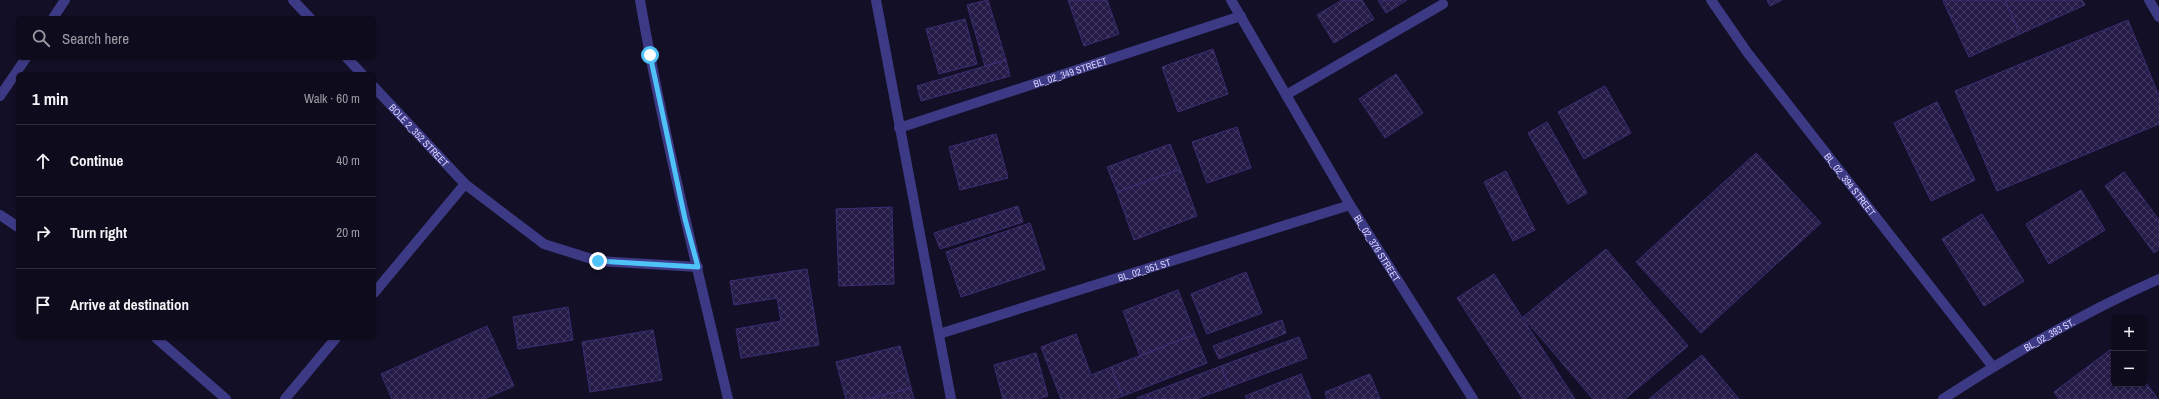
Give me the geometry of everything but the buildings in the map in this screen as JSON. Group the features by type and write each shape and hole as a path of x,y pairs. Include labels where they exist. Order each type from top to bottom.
{"street":[{"path":"54,16 65,0"},
{"path":"293,0 308,16"},
{"path":"640,0 650,55 685,219 698,267 728,399"},
{"path":"876,0 951,399"},
{"name":"BL_02_376 STREET","path":"1231,0 1350,205 1472,399"},
{"name":"BL_02_394 STREET","path":"1711,0 1747,52 1992,367"},
{"path":"2149,0 2159,18"},
{"path":"1286,94 1443,4"},
{"name":"BL_02_349 STREET","path":"899,128 1241,16"},
{"path":"16,72 25,60"},
{"path":"349,60 360,72"},
{"path":"0,96 16,73"},
{"name":"BOLE 2_352 STREET","path":"376,88 465,184 544,244 598,261 698,267"},
{"path":"376,291 465,184"},
{"name":"BL_02_351 ST","path":"939,334 1350,205"},
{"path":"0,215 16,226"},
{"name":"BL_02_393 ST.","path":"1943,399 1992,367 2076,321 2159,279"},
{"path":"158,340 226,399"},
{"path":"285,399 334,340"}],"route":[{"path":"598,261 698,267 685,219 650,55"}]}
